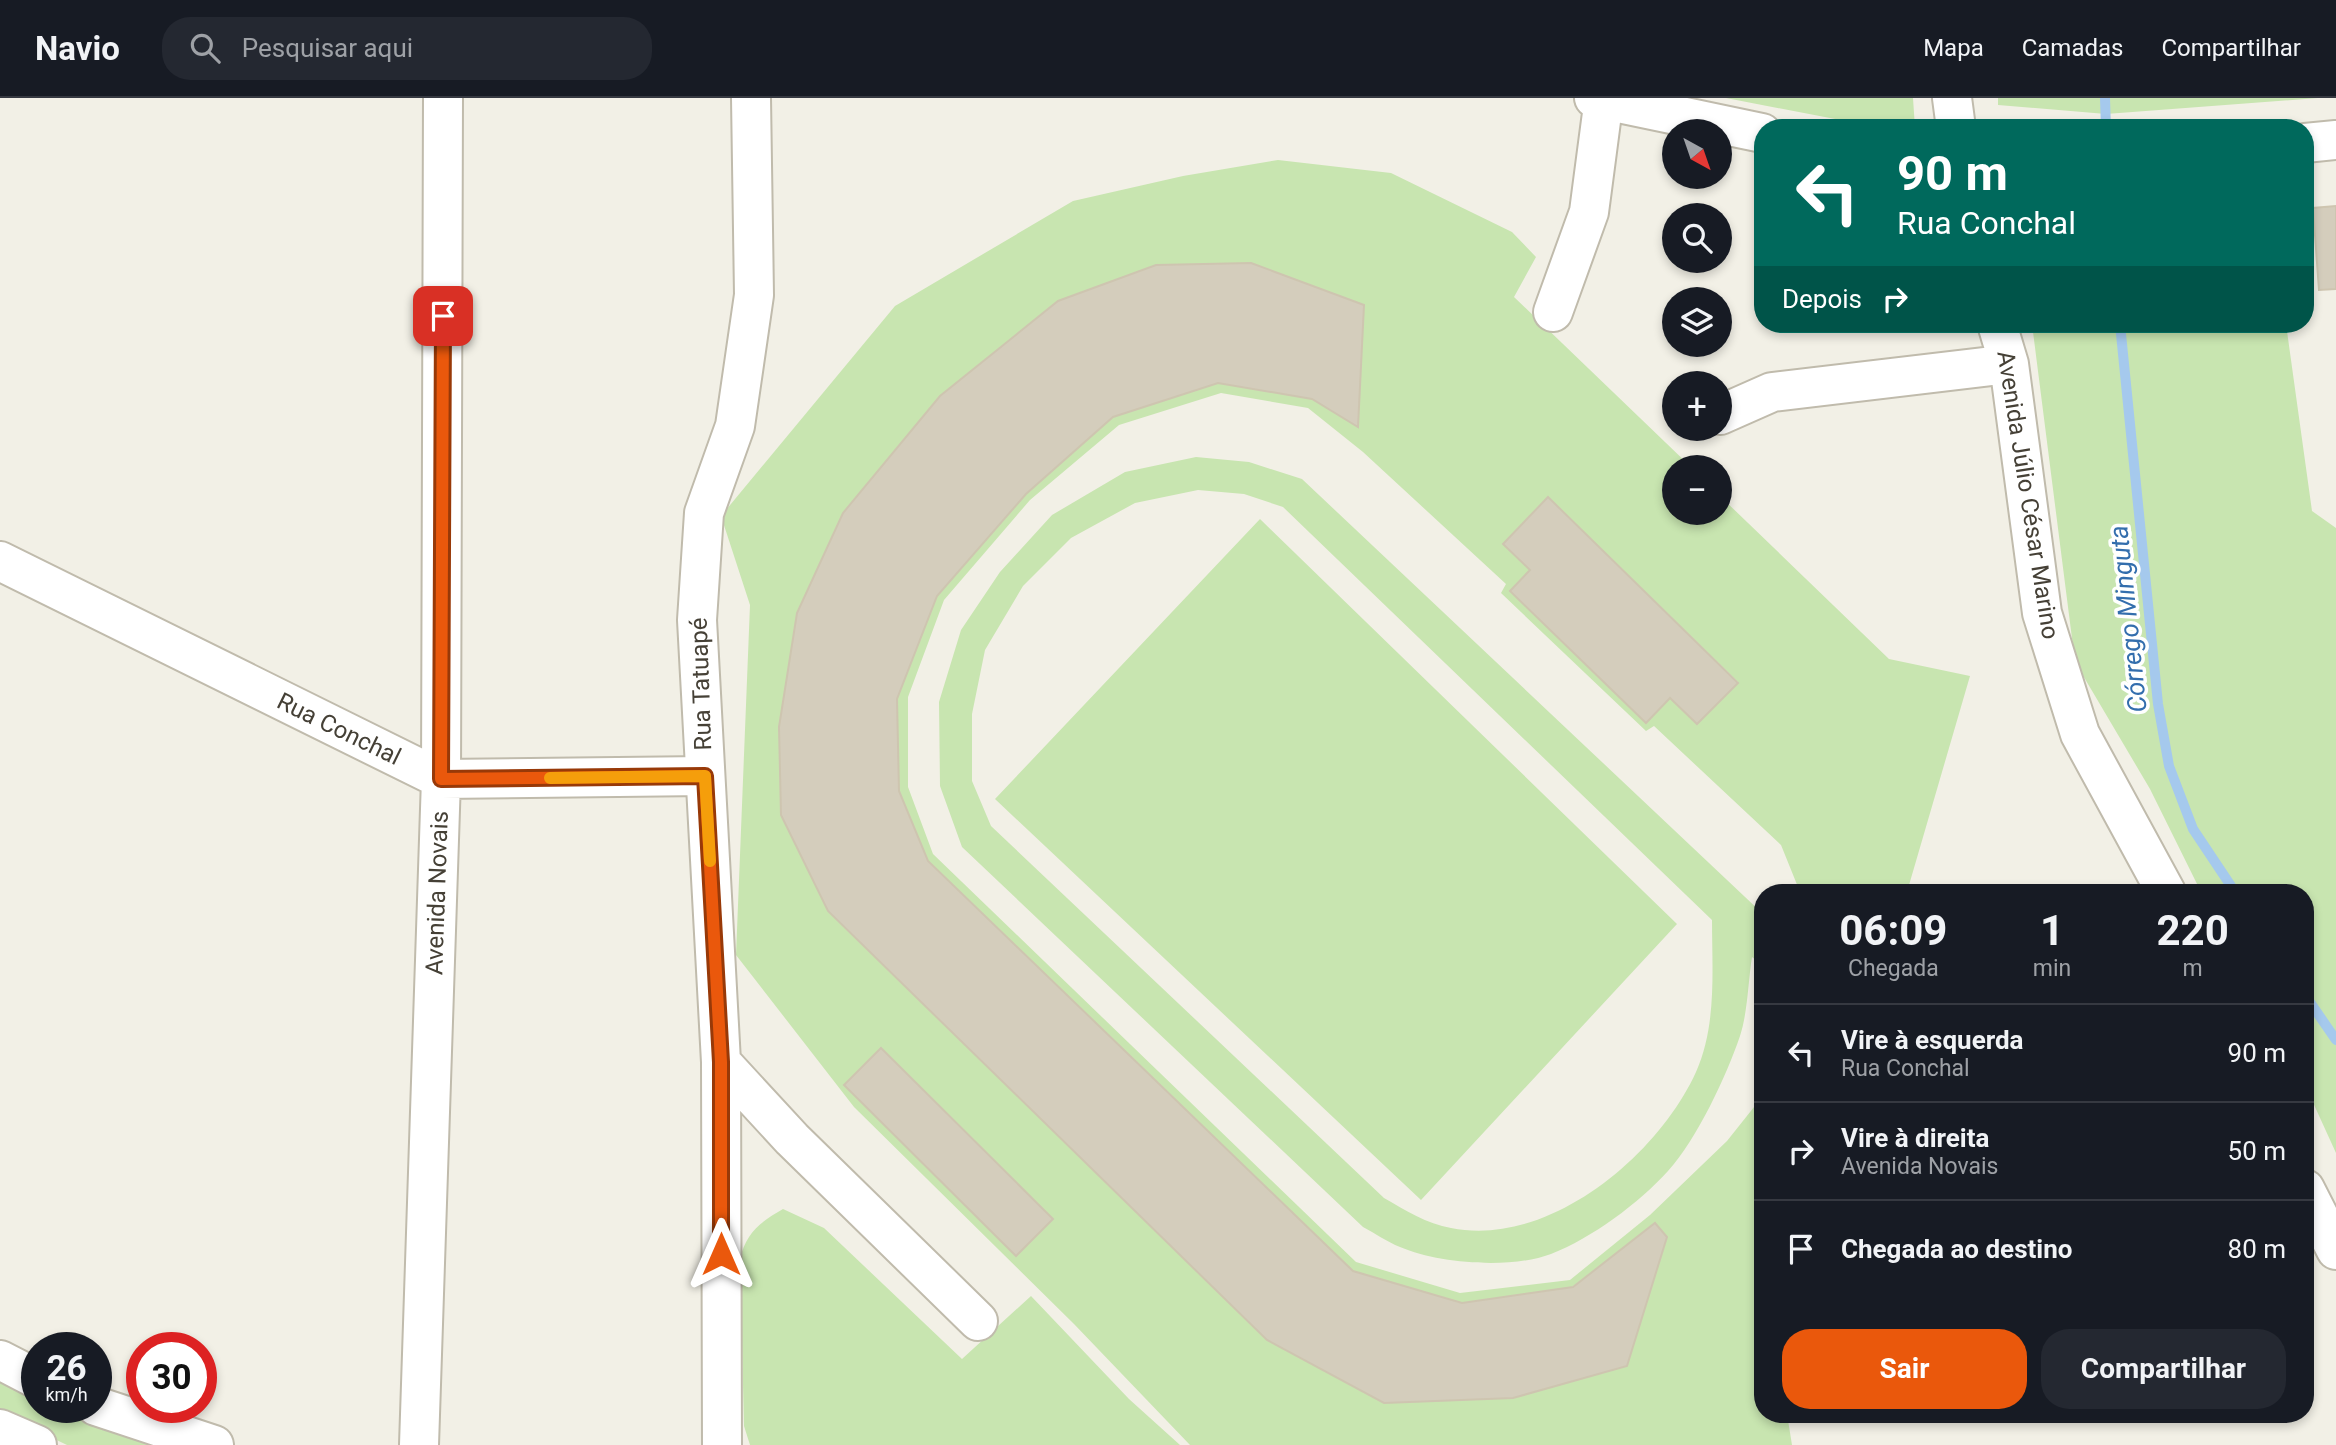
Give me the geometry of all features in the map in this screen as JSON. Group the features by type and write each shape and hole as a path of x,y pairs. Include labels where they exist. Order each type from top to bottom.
{"street":[{"name":"Avenida Novais","path":"421,1442 441,779 443,98"},
{"name":"Rua Tatuapé","path":"722,1445 721,1062 697,620 704,513 735,426 754,295 751,98"},
{"path":"1594,98 1754,131"},
{"path":"1553,312 1589,212 1604,98"},
{"path":"1952,98 1955,119"},
{"path":"2314,142 2336,140"},
{"name":"Avenida Júlio César Marino","path":"2000,333 2009,364 2042,613 2080,734 2162,884"},
{"path":"1732,410 1772,392 2009,364"},
{"name":"Rua Conchal","path":"0,561 441,779 705,776"},
{"path":"721,1062 792,1139 978,1321"},
{"path":"2314,1207 2336,1250"},
{"path":"0,1360 21,1371"},
{"path":"112,1413 214,1445"},
{"path":"0,1429 37,1445"}],"green space":[{"path":"1726,98 1913,98 1914,119 1835,119"},
{"path":"1998,98 2318,98 2106,114 1998,105"},
{"path":"1278,160 1391,173 1512,232 1536,257 1514,297 1679,455 1662,455 1662,525 1732,525 1732,508 1889,659 1970,676 1909,884 1797,884 1781,845 1654,726 1646,731 1501,593 1506,584 1363,452 1308,408 1221,393 1119,425 1030,500 944,600 908,697 908,787 933,854 1356,1262 1460,1293 1570,1280 1650,1215 1727,1141 1754,1107 1754,1423 1788,1423 1792,1445 1190,1445 1074,1324 854,1107 736,955 750,605 721,516 895,306 1073,201 1183,176","holes":["1251,264 1364,305 1358,427 1312,399 1218,383 1113,417 1026,494 937,596 897,699 899,791 928,861 1353,1271 1462,1303 1572,1287 1656,1224 1667,1238 1627,1366 1513,1398 1384,1403 828,911 781,815 779,727 843,513 940,396 1058,301","1548,498 1738,683 1670,698 1646,723 1511,591 1530,570","881,1048 1053,1219 1016,1256 844,1085"]},
{"path":"2033,333 2287,333 2312,511 2336,528 2336,1153 2314,1105 2314,884 2197,884 2150,789 2075,662"},
{"path":"1196,457 1249,462 1302,479 1754,905 1754,959 1752,957 1743,1026 1727,1070 1710,1107 1679,1158 1629,1207 1582,1239 1535,1259 1496,1263 1455,1261 1416,1253 1395,1245 1363,1227 962,847 940,786 939,702 961,630 1000,572 1052,515 1125,472","holes":["1198,490 1244,494 1283,507 1712,920 1712,978 1707,1035 1696,1072 1679,1104 1655,1135 1627,1164 1596,1189 1561,1210 1525,1224 1488,1230 1451,1228 1416,1216 1384,1198 991,826 972,781 972,714 985,650 1023,586 1071,538 1135,503"]},
{"path":"1260,519 1677,924 1421,1200 995,799"},
{"path":"783,1209 824,1228 962,1359 1031,1296 1129,1399 1180,1445 750,1445 744,1426 740,1259 746,1242 755,1229"},
{"path":"0,1371 21,1382 21,1423 107,1423 188,1445 67,1445 0,1413"}],"building":[{"path":"2336,206 2336,289 2319,290 2314,208"},
{"path":"1251,263 1364,305 1358,427 1312,399 1218,383 1113,417 1026,494 937,596 897,699 899,791 928,861 1353,1271 1462,1303 1573,1287 1655,1223 1667,1237 1627,1366 1513,1398 1384,1403 1267,1340 828,911 781,815 779,727 797,613 843,513 940,396 1058,301 1156,265"},
{"path":"1548,497 1738,683 1697,724 1670,698 1646,723 1510,591 1530,570 1503,544"},
{"path":"881,1048 1053,1219 1016,1256 844,1085"}],"waterway":[{"name":"Córrego Minguta","path":"2105,98 2106,119"},
{"name":"Córrego Minguta","path":"2121,333 2158,704 2169,766 2193,829 2230,884"},
{"name":"Córrego Minguta","path":"2314,1008 2336,1040"}],"slow traffic":[{"path":"550,778 705,776 710,861"}],"route":[{"path":"443,316 441,779 705,776 721,1062 721,1254"}]}
